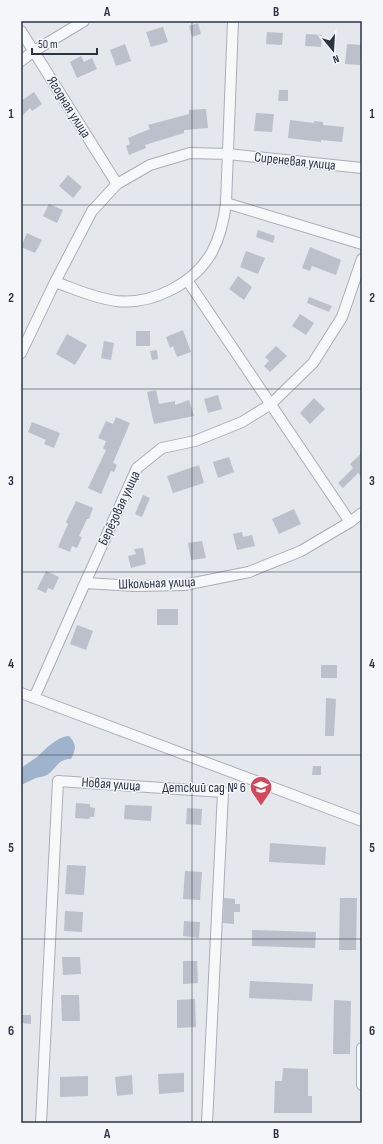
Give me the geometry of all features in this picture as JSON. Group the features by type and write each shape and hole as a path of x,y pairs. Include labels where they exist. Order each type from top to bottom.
{"street":[{"path":"21,61 34,51 84,21"},
{"path":"55,282 90,295 117,301 143,300 170,291 187,280 201,267 212,252 223,227 226,203 233,21"},
{"name":"Ягодная улица","path":"21,31 117,184"},
{"name":"Сиреневая улица","path":"21,353 55,282 92,211 117,184 150,165 190,153 228,154 362,168"},
{"path":"226,203 362,244"},
{"name":"Берёзовая улица","path":"86,583 137,468 162,448 195,441 209,436 242,422 271,404 313,364 342,317 362,259"},
{"path":"187,280 350,522"},
{"name":"Школьная улица","path":"86,583 134,586 184,585 249,572 301,551 350,522 362,513"},
{"path":"34,698 86,583"},
{"path":"21,692 362,821"},
{"name":"Новая улица","path":"42,1123 58,781 223,792 207,1123"},
{"path":"362,1048 362,1085"}],"water":[{"path":"69,736 75,747 71,759 66,759 59,763 49,774 21,785 21,768 56,741"}],"building":[{"path":"198,23 201,34 192,37 189,26"},
{"path":"163,27 168,42 151,47 146,32"},
{"path":"267,32 283,33 282,45 266,44"},
{"path":"306,34 322,35 321,47 305,46"},
{"path":"125,44 131,61 116,66 110,50"},
{"path":"347,44 362,45 360,65 345,64"},
{"path":"81,56 84,62 92,58 97,69 77,78 70,62"},
{"path":"279,90 288,90 288,101 278,101"},
{"path":"34,92 42,104 32,111 30,108 21,117 21,101"},
{"path":"206,109 208,128 184,130 184,133 145,145 146,148 129,155 126,146 130,144 128,138 150,129 148,125 189,114 189,110"},
{"path":"256,113 274,114 272,132 254,131"},
{"path":"290,120 314,123 314,121 323,122 323,125 344,127 342,142 321,140 321,142 288,138"},
{"path":"68,175 82,187 73,198 59,186"},
{"path":"49,204 63,210 57,223 43,216"},
{"path":"258,230 275,236 273,243 256,237"},
{"path":"27,233 42,240 35,253 21,247"},
{"path":"310,247 341,260 336,275 312,266 310,271 302,268"},
{"path":"246,251 265,258 258,274 240,267"},
{"path":"238,276 252,287 244,300 229,289"},
{"path":"309,297 332,306 329,312 307,303"},
{"path":"300,314 314,323 306,335 292,326"},
{"path":"183,330 191,352 177,357 173,346 170,348 166,337"},
{"path":"136,331 150,331 150,346 136,346"},
{"path":"67,334 87,345 75,365 56,354"},
{"path":"104,341 114,343 111,360 101,358"},
{"path":"276,346 287,356 270,372 264,366 269,361 265,357"},
{"path":"157,350 158,359 152,360 150,351"},
{"path":"156,390 159,404 175,401 175,405 189,400 194,416 154,424 147,392"},
{"path":"218,395 222,409 208,413 204,399"},
{"path":"314,398 325,409 310,424 300,413"},
{"path":"116,417 130,423 113,463 117,465 114,472 111,471 101,494 88,488 106,450 103,449 106,441 98,438 106,421 113,424"},
{"path":"32,422 60,433 54,448 44,444 46,440 28,432"},
{"path":"362,453 362,477 358,473 343,488 338,483 353,468 350,464"},
{"path":"229,457 234,472 218,478 213,462"},
{"path":"199,465 204,483 173,493 167,476"},
{"path":"143,495 150,498 142,517 135,514"},
{"path":"76,501 93,508 89,519 87,519 79,536 82,537 77,548 72,546 70,552 58,547 68,524 66,522"},
{"path":"294,509 301,524 279,534 272,519"},
{"path":"242,532 243,537 252,535 255,546 237,550 233,534"},
{"path":"202,541 206,558 191,560 188,543"},
{"path":"143,548 146,564 131,568 128,556 136,554 134,549"},
{"path":"46,571 59,577 53,590 48,588 46,593 37,589"},
{"path":"157,609 178,609 178,625 157,625"},
{"path":"77,625 93,631 86,650 70,644"},
{"path":"321,665 337,665 337,678 321,678"},
{"path":"326,698 336,699 334,736 325,736"},
{"path":"313,766 321,766 321,775 312,775"},
{"path":"76,803 90,804 90,807 95,808 94,817 90,817 89,819 75,818"},
{"path":"125,805 152,806 151,821 124,819"},
{"path":"187,808 202,809 201,825 186,824"},
{"path":"270,843 326,847 325,865 269,862"},
{"path":"67,865 86,866 84,895 65,894"},
{"path":"185,871 202,872 200,900 183,899"},
{"path":"224,898 235,899 235,904 240,904 240,912 234,912 234,924 223,923"},
{"path":"340,898 357,898 356,950 339,950"},
{"path":"65,911 83,912 82,932 64,931"},
{"path":"184,921 200,922 199,938 183,936"},
{"path":"252,930 316,932 315,948 252,946"},
{"path":"62,957 80,957 81,974 63,975"},
{"path":"183,961 197,961 198,983 183,984"},
{"path":"250,981 313,984 312,1001 249,998"},
{"path":"61,995 79,995 80,1021 62,1021"},
{"path":"195,999 196,1027 177,1028 177,1000"},
{"path":"334,1000 351,1001 350,1054 333,1054"},
{"path":"21,1015 31,1015 31,1024 21,1023"},
{"path":"283,1068 308,1069 308,1096 312,1096 312,1113 274,1113 275,1081 282,1081"},
{"path":"184,1073 184,1092 159,1094 158,1074"},
{"path":"132,1075 133,1094 117,1096 115,1077"},
{"path":"88,1076 88,1096 60,1097 60,1077"}],"place":[{"name":"Детский сад № 6","path":"261,806"}]}
